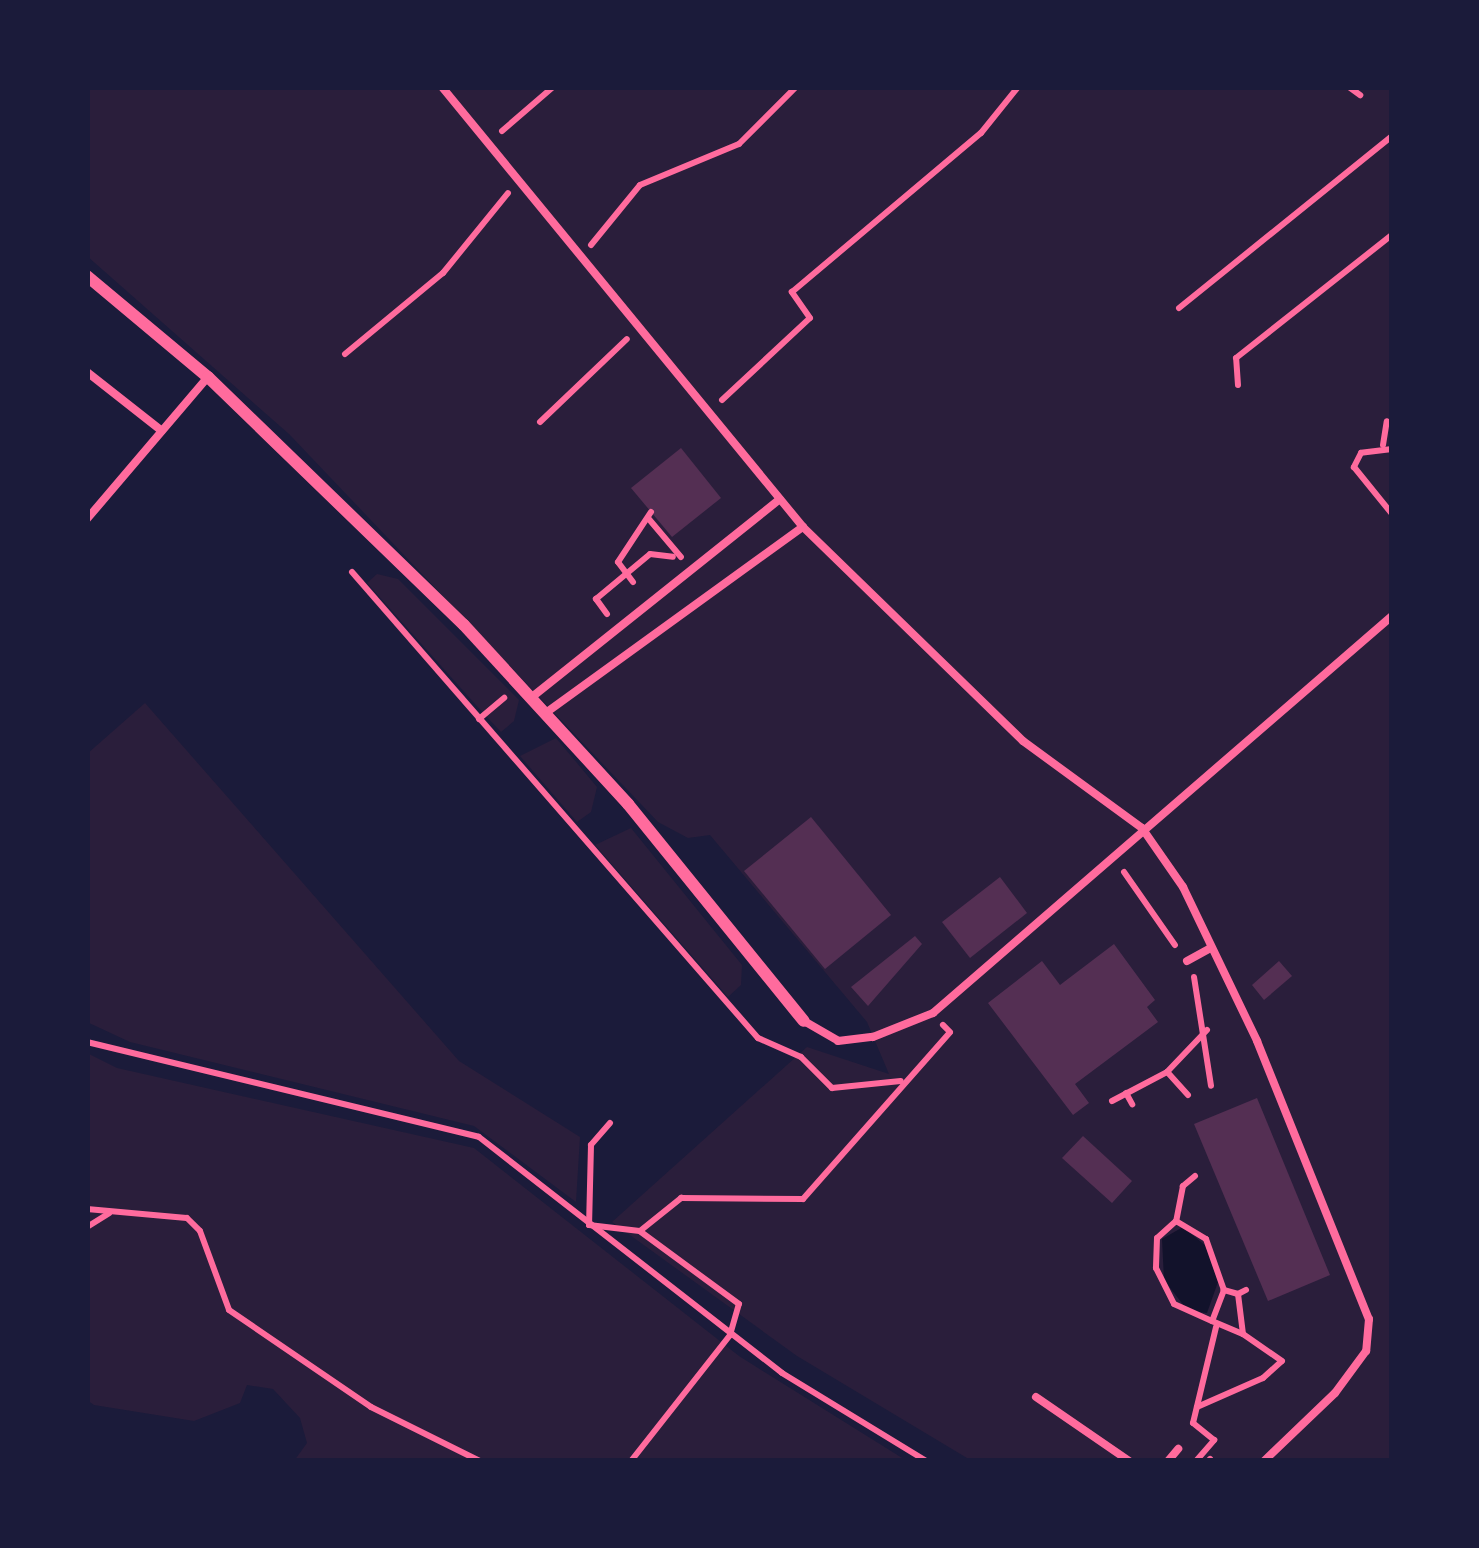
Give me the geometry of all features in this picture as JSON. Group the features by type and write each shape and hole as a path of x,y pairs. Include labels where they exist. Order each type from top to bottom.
{"street":[{"path":"87,276 208,376 547,712 804,1021"}],"lane":[{"path":"442,87 803,527 1023,741 1142,828 1183,887 1257,1041 1369,1319 1366,1351 1335,1393 1264,1461"},
{"path":"87,372 162,431"},
{"path":"87,519 208,376"},
{"path":"87,393 98,380"},
{"path":"532,697 780,499"},
{"path":"547,712 803,527"},
{"path":"804,1021 838,1040 873,1037 933,1013 1392,616"},
{"path":"1186,961 1210,948"},
{"path":"1036,1397 1130,1461"},
{"path":"1168,1461 1178,1449"}],"path":[{"path":"487,142 553,87"},
{"path":"580,258 640,185 739,145 796,87"},
{"path":"708,414 810,318 792,292 981,133 1018,87"},
{"path":"1349,87 1360,95"},
{"path":"1179,308 1392,136"},
{"path":"345,353 443,273 519,182"},
{"path":"1238,385 1236,358 1392,235"},
{"path":"540,422 638,329"},
{"path":"1382,445 1387,421"},
{"path":"1392,449 1382,445 1361,453 1354,466 1392,514"},
{"path":"633,582 618,562 650,515 680,555"},
{"path":"352,572 758,1038 801,1057 832,1088 901,1081"},
{"path":"1112,1101 1167,1072 1207,1030"},
{"path":"640,1231 681,1198 803,1199 901,1081 950,1032"},
{"path":"87,1042 478,1137 730,1335 926,1461"},
{"path":"1167,1072 1188,1095"},
{"path":"1126,1093 1132,1104"},
{"path":"589,1225 591,1145 610,1123"},
{"path":"1195,1176 1183,1186 1176,1221 1157,1238 1162,1285 1193,1319 1243,1334 1282,1361 1263,1378 1240,1382 1197,1407"},
{"path":"87,1209 188,1218 200,1231 229,1310 371,1407 481,1461"},
{"path":"87,1228 112,1211"},
{"path":"1176,1221 1206,1239 1224,1289 1193,1423 1214,1440 1206,1460"},
{"path":"589,1225 640,1231 739,1304 730,1335 631,1461"},
{"path":"1224,1289 1242,1292 1243,1334"}],"shaded area":[{"path":"87,87 1392,87 1392,1461 972,1461 797,1356 612,1222 807,1047 889,1074 867,1022 710,835 688,838 658,822 289,434 87,256"},
{"path":"377,574 398,579 519,700 514,721 501,732 484,714 367,583"},
{"path":"145,703 459,1061 580,1137 576,1202 474,1126 130,1042 87,1022 87,754"},
{"path":"556,738 597,787 591,812 577,822 520,756"},
{"path":"631,828 742,965 741,985 728,997 595,845"},
{"path":"87,1053 117,1068 474,1148 739,1356 907,1461 294,1461 307,1443 300,1418 273,1389 247,1385 240,1403 194,1421 94,1405 87,1400"},
{"path":"1183,1227 1206,1246 1218,1282 1207,1313 1188,1311 1164,1280 1162,1239"}],"building":[{"path":"681,448 721,498 672,537 631,488"},
{"path":"811,817 891,915 825,969 744,871"},
{"path":"1000,877 1027,913 970,958 942,922"},
{"path":"915,936 922,944 868,1006 851,987"},
{"path":"1114,944 1155,1000 1147,1007 1158,1022 1075,1084 1089,1103 1073,1115 988,1003 1042,961 1060,985"},
{"path":"1279,961 1292,976 1264,1000 1252,985"},
{"path":"1257,1098 1330,1275 1268,1301 1194,1124"},
{"path":"1083,1136 1132,1181 1112,1203 1062,1158"}]}
